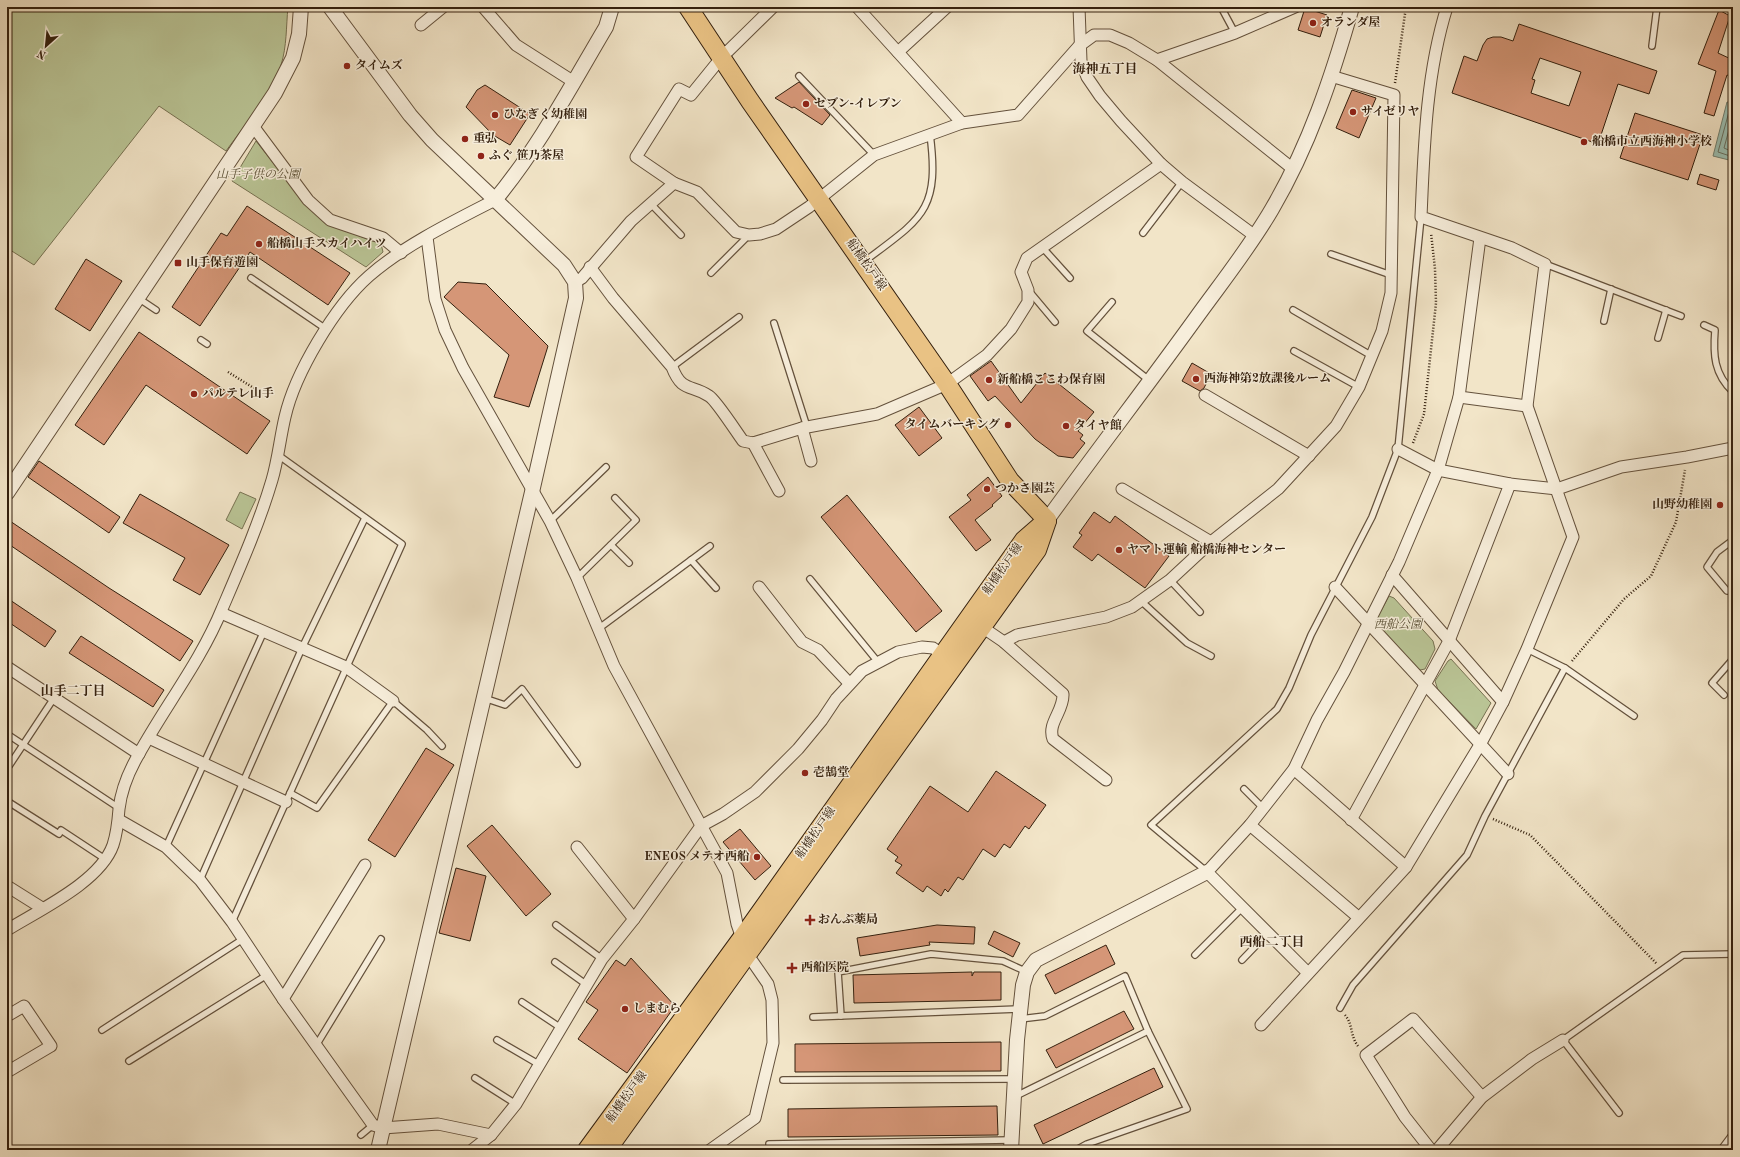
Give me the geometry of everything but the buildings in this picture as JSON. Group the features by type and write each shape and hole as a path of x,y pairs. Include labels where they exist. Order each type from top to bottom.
{"main road":[{"name":"船橋松戸線","path":"688,7 720,58 947,384 1010,481 1047,520"},
{"name":"船橋松戸線","path":"607,1150 1037,550 1047,520"},
{"name":"船橋松戸線","path":"587,1150 742,938 1024,540 1047,520"}],"street":[{"path":"7,493 275,93 293,58 299,34 301,7"},
{"path":"330,7 410,115 457,165 564,265 575,282 576,298 484,698 378,1127 378,1150"},
{"path":"421,25 443,7"},
{"path":"483,7 516,45 574,82"},
{"path":"7,930 89,878 112,848 119,820 119,808 127,776 207,640 221,613 262,510 278,455 285,416 293,391 306,363 326,330 350,297 367,277 388,260 495,200 515,176 574,82 606,27 612,7"},
{"path":"773,7 720,58 691,95 679,89 636,157 674,183 697,192 736,232 749,235 760,234 776,229 819,199 874,155 962,123 1018,115 1079,46 1094,35 1110,35 1129,43 1157,60 1293,169"},
{"path":"857,7 962,123"},
{"path":"898,52 947,7"},
{"path":"1079,7 1079,46 1081,60 1088,77 1121,121 1161,164 1182,182 1255,236"},
{"path":"1157,60 1236,33 1295,7"},
{"path":"1047,520 1255,236 1272,208 1293,169 1320,108 1352,7"},
{"path":"1261,1025 1358,917 1406,867 1481,743 1502,702 1527,650 1574,537 1527,406 1545,264 1512,248 1425,218 1429,93 1442,23 1447,7"},
{"path":"1004,642 1017,635 1106,617 1141,601 1170,580 1211,542 1278,489 1336,426 1359,387 1387,315 1391,293 1394,95 1331,76"},
{"path":"253,126 308,200 330,220 383,238 401,253"},
{"path":"590,267 612,298 672,367 677,379 685,386 710,396 743,442 753,443 805,427 877,414 947,384 987,355 1011,329 1028,302 1028,290 1021,272 1027,258 1161,164"},
{"path":"575,282 582,278 631,220 674,183"},
{"path":"427,237 435,299 445,330 463,368 550,522 577,578 617,673 726,873 737,924 748,955 768,984 772,1000 773,1043 755,1118 710,1150"},
{"path":"1012,1145 1020,1014 1026,972 1036,960 1207,872 1250,825 1294,769 1317,720 1344,672 1392,576 1438,470 1459,397 1480,238"},
{"path":"1205,395 1309,456"},
{"path":"1459,397 1527,406"},
{"path":"805,427 811,461"},
{"path":"753,443 779,491"},
{"path":"1398,449 1438,470 1510,484 1557,489 1621,467 1733,448"},
{"path":"1351,820 1450,641 1510,484"},
{"path":"1122,489 1211,542"},
{"path":"1392,576 1502,702"},
{"path":"759,587 802,642 818,650 849,683"},
{"path":"1335,587 1481,743 1508,774"},
{"path":"221,613 346,667 393,701"},
{"path":"982,627 1004,642 1063,694 1064,702 1052,725 1051,734 1053,739 1106,780"},
{"path":"472,1150 491,1134 516,1104 602,959 634,919 701,826 723,814 755,792 798,749 849,683 862,671 898,652 922,647 934,648 943,655"},
{"path":"7,667 139,754"},
{"path":"149,738 244,782 288,798"},
{"path":"1294,769 1406,867"},
{"path":"119,820 166,847 200,880 232,922 283,999 378,1127"},
{"path":"1250,825 1358,917"},
{"path":"577,847 634,919"},
{"path":"283,999 365,865"},
{"path":"1207,872 1308,973"},
{"path":"7,886 42,908"},
{"path":"7,1016 24,1006 51,1046 7,1072"},
{"path":"1432,1150 1405,1117 1366,1055 1413,1019 1482,1097"},
{"path":"1438,1150 1482,1097 1532,1059 1562,1040"},
{"path":"378,1127 438,1124 491,1134"},
{"path":"1724,1150 1733,1138"}],"lane":[{"path":"1222,7 1236,33"},
{"path":"1652,46 1656,7"},
{"path":"798,76 874,155"},
{"path":"863,262 913,224 927,205 932,184 933,160 930,134"},
{"path":"1143,233 1182,182"},
{"path":"650,203 681,235"},
{"path":"1207,872 1151,825 1277,709 1289,688 1311,634 1372,517 1398,449 1425,218"},
{"path":"711,273 749,235"},
{"path":"1042,247 1070,278"},
{"path":"1331,254 1392,275"},
{"path":"1545,264 1681,316"},
{"path":"251,278 326,330"},
{"path":"1604,321 1611,289"},
{"path":"1028,290 1054,322"},
{"path":"138,298 156,310"},
{"path":"1112,302 1087,331 1150,381"},
{"path":"1293,310 1372,356"},
{"path":"1658,338 1666,310"},
{"path":"672,367 739,317"},
{"path":"774,323 805,427"},
{"path":"1704,325 1715,330 1714,350 1716,368 1725,385 1733,392"},
{"path":"201,340 207,344"},
{"path":"1294,351 1359,387"},
{"path":"232,922 402,544 278,455"},
{"path":"550,522 606,467"},
{"path":"577,578 636,520 615,498"},
{"path":"200,880 302,648 365,518"},
{"path":"1733,540 1717,552 1707,567 1727,591 1733,592"},
{"path":"611,545 629,563"},
{"path":"598,629 710,546"},
{"path":"691,560 716,588"},
{"path":"810,579 878,662"},
{"path":"1170,580 1200,612"},
{"path":"1141,601 1187,643 1211,656"},
{"path":"166,847 264,631"},
{"path":"1527,650 1565,668 1634,716"},
{"path":"1724,695 1712,684 1733,659"},
{"path":"1340,1008 1353,985 1467,855 1485,816 1565,668"},
{"path":"484,698 505,705 522,689 577,764"},
{"path":"7,770 54,698"},
{"path":"288,798 317,808 393,701 427,730 442,746"},
{"path":"7,734 119,808"},
{"path":"1244,789 1263,808"},
{"path":"7,801 59,834 61,830 105,859"},
{"path":"1196,955 1243,907"},
{"path":"556,925 602,959"},
{"path":"1242,960 1268,933"},
{"path":"102,1030 243,939"},
{"path":"316,1044 381,939"},
{"path":"841,1016 838,972 931,954 1003,961 1026,972"},
{"path":"1619,1113 1562,1040 1683,955 1733,954"},
{"path":"555,962 587,985"},
{"path":"129,1061 267,975"},
{"path":"813,1017 1020,1014 1045,1016 1125,976 1148,1031 1187,1110 1087,1144 1076,1150"},
{"path":"522,1002 561,1028"},
{"path":"1014,1096 1148,1031"},
{"path":"497,1040 540,1065"},
{"path":"474,1078 516,1104"},
{"path":"783,1080 1015,1079"},
{"path":"361,1135 378,1127"},
{"path":"769,1144 1012,1145"}],"path":[{"path":"1394,95 1395,73 1406,7"},
{"path":"1729,7 1733,15"},
{"path":"1409,455 1424,414 1436,303 1433,243 1425,218"},
{"path":"228,372 257,390"},
{"path":"1565,668 1624,599 1651,576 1676,522 1687,457"},
{"path":"1485,816 1530,835 1662,969"},
{"path":"1340,1008 1350,1020 1352,1037"}],"green space":[{"path":"7,7 288,7 284,51 278,74 257,109 226,151 159,106 34,265 7,248"},
{"name":"山手子供の公園","path":"256,141 306,205 330,225 381,244 383,252 366,267 232,181"},
{"path":"240,492 256,499 242,529 226,520"},
{"name":"西船公園","path":"1389,596 1394,598 1433,641 1435,649 1425,669 1420,670 1378,627 1376,620"},
{"path":"1451,659 1491,703 1476,729 1438,690 1435,681 1448,661"}],"water":[{"path":"1727,102 1733,103 1733,161 1713,156"}],"place":[{"name":"オランダ屋","path":"1313,23"},
{"name":"タイムズ","path":"347,66"},
{"name":"セブン-イレブン","path":"806,104"},
{"name":"サイゼリヤ","path":"1353,112"},
{"name":"ひなぎく幼稚園","path":"495,115"},
{"name":"重弘","path":"465,139"},
{"name":"船橋市立西海神小学校","path":"1584,142"},
{"name":"ふぐ 笹乃茶屋","path":"481,156"},
{"name":"船橋山手スカイハイツ","path":"259,244"},
{"name":"山手保育遊園","path":"178,263"},
{"name":"西海神第2放課後ルーム","path":"1196,379"},
{"name":"新船橋ここわ保育園","path":"989,380"},
{"name":"パルテレ山手","path":"194,394"},
{"name":"タイムバーキング","path":"1008,425"},
{"name":"タイヤ館","path":"1066,426"},
{"name":"つかさ園芸","path":"987,489"},
{"name":"山野幼稚園","path":"1720,505"},
{"name":"ヤマト運輸 船橋海神センター","path":"1119,550"},
{"name":"壱鵠堂","path":"805,773"},
{"name":"ENEOS メテオ西船","path":"757,857"},
{"name":"おんぷ薬局","path":"810,920"},
{"name":"西船医院","path":"792,968"},
{"name":"しまむら","path":"625,1009"}],"district":[{"name":"海神五丁目","path":"1105,69"},
{"name":"山手二丁目","path":"73,691"},
{"name":"西船二丁目","path":"1272,942"}]}
